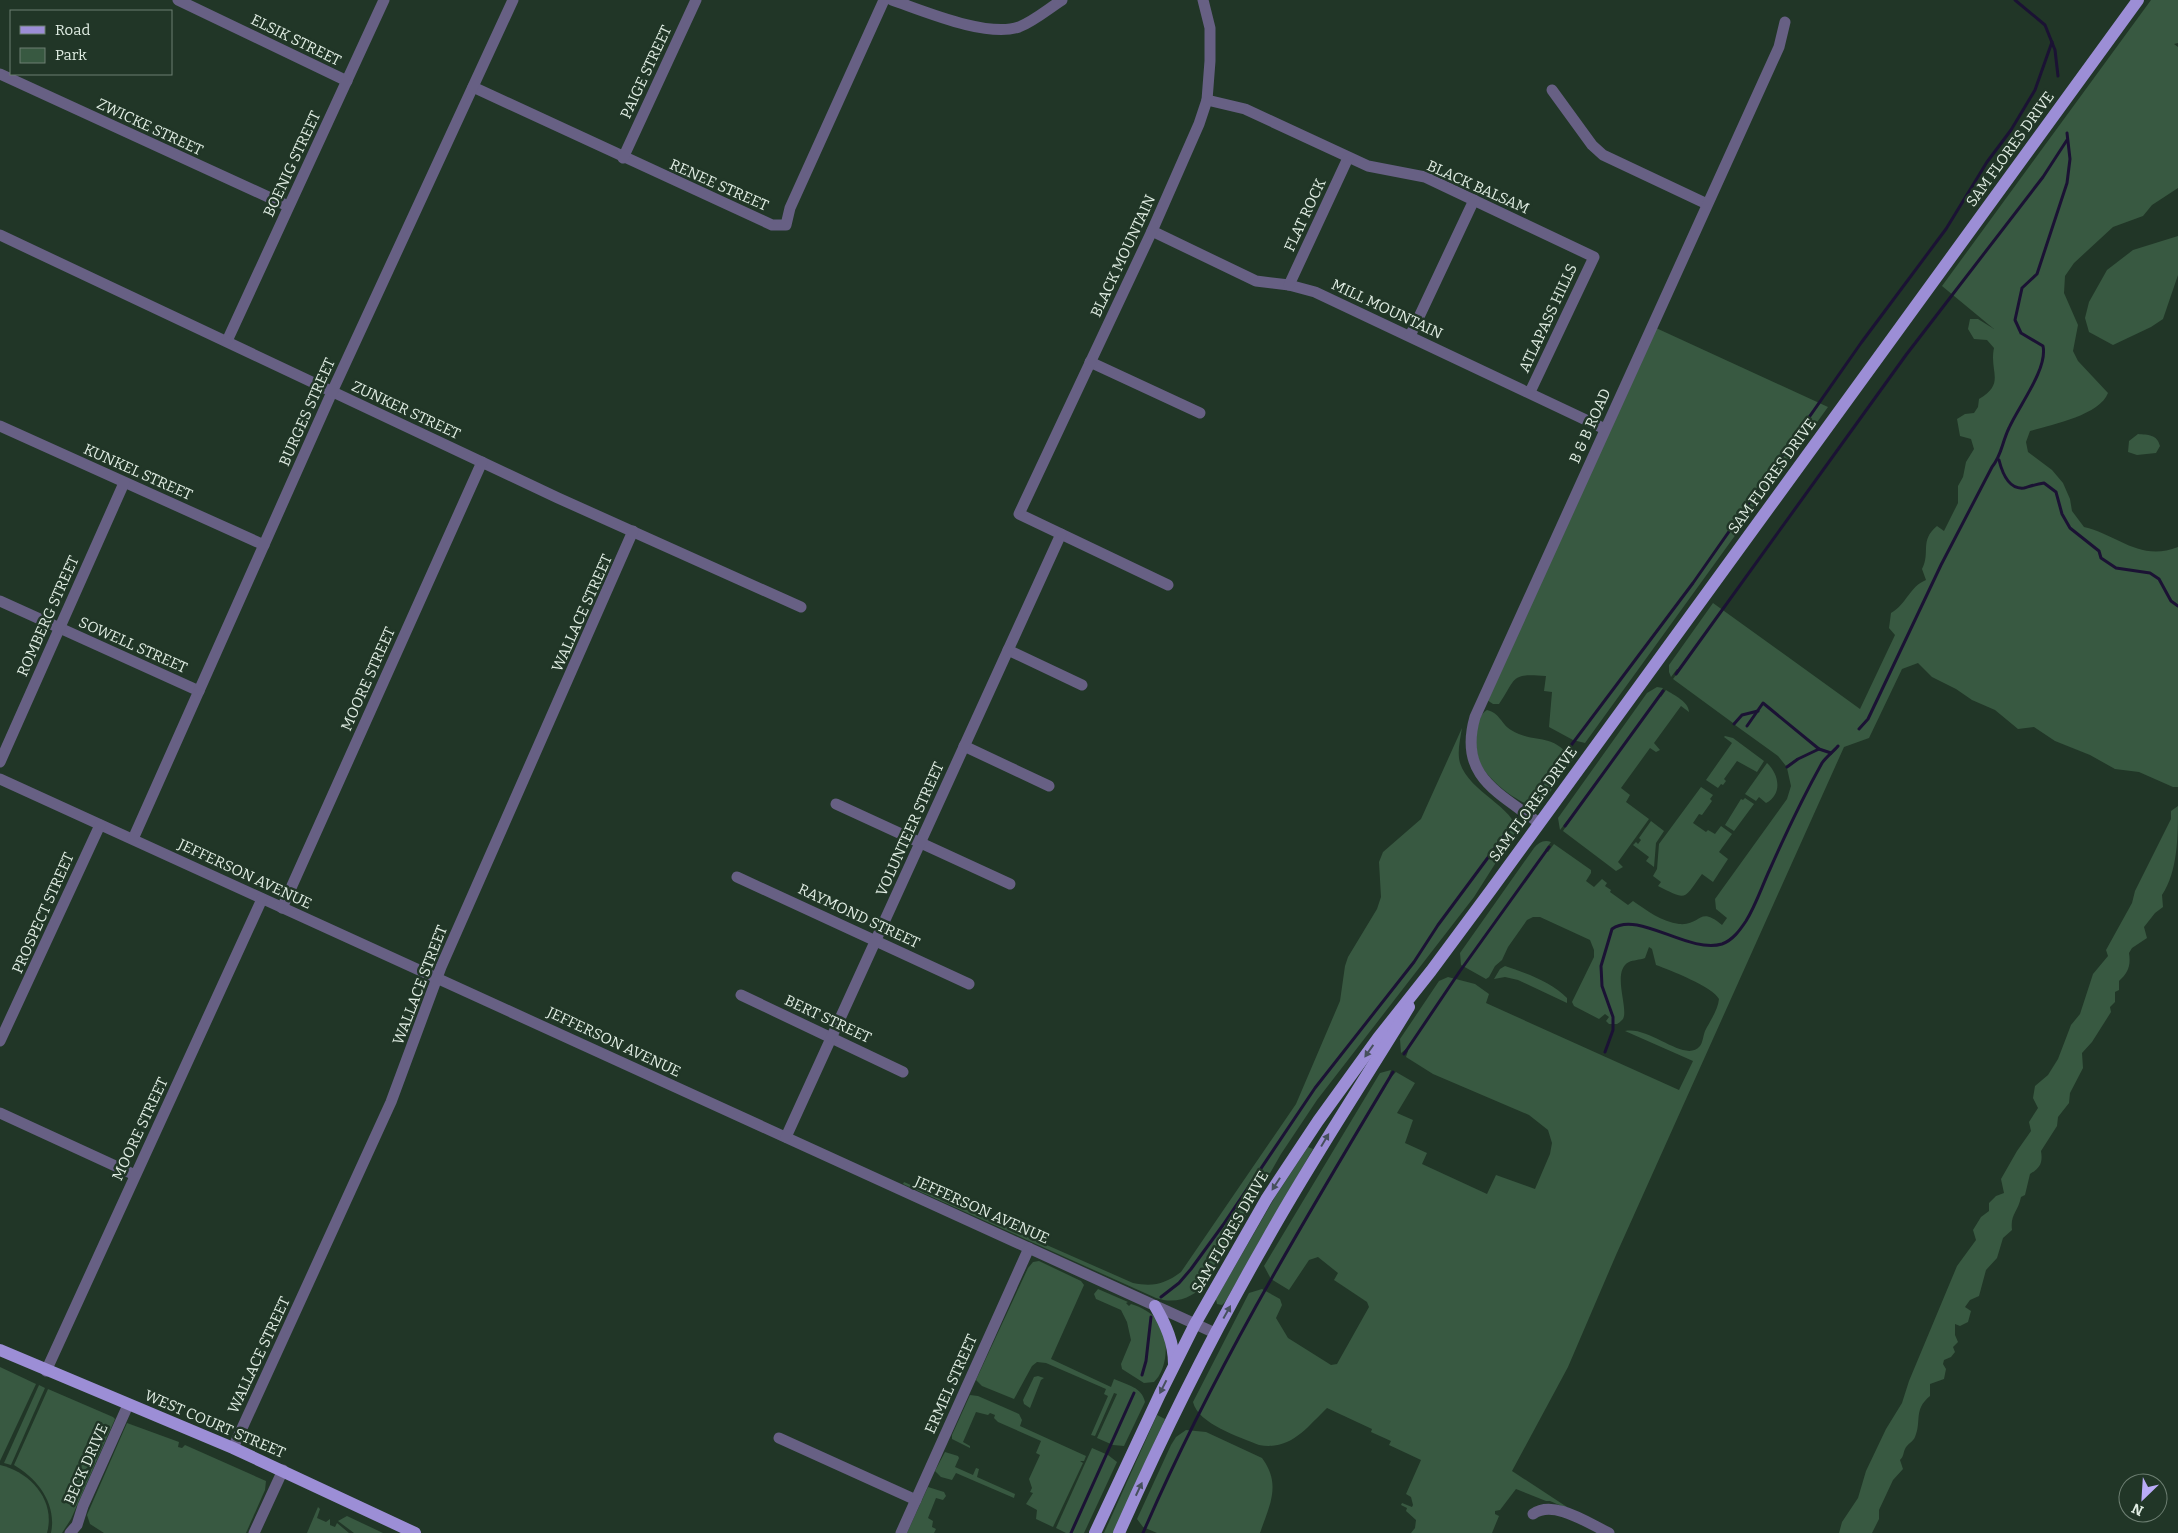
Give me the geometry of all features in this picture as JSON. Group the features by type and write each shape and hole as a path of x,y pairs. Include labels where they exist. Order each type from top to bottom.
{"main road":[{"name":"SAM FLORES DRIVE","path":"1095,1533 1195,1324 1245,1234 1300,1148 1394,1016 1431,971 2138,0"},
{"name":"SAM FLORES DRIVE","path":"1119,1533 1178,1406 1215,1333 1333,1127 1431,971"},
{"path":"1155,1306 1170,1335 1174,1354 1174,1366"},
{"name":"WEST COURT STREET","path":"0,1350 283,1470 415,1533"}],"street":[{"name":"ELSIK STREET","path":"178,0 347,81"},
{"name":"BOENIG STREET","path":"227,341 384,0"},
{"name":"BURGES STREET","path":"133,839 332,392 513,0"},
{"name":"PAIGE STREET","path":"623,158 696,0"},
{"name":"RENEE STREET","path":"473,87 623,158 772,225 786,225 790,208 884,0"},
{"path":"892,0 958,22 1000,30 1021,26 1062,0"},
{"name":"BLACK MOUNTAIN","path":"1061,534 1019,514 1152,231 1190,147 1208,100 1210,28 1203,0"},
{"name":"B & B ROAD","path":"1539,823 1488,784 1480,775 1470,753 1471,730 1480,704 1779,47 1785,22"},
{"name":"ZWICKE STREET","path":"0,74 288,206"},
{"path":"1552,90 1592,145 1603,155 1707,204"},
{"name":"BLACK BALSAM","path":"1208,100 1245,109 1368,166 1425,177 1594,257"},
{"name":"FLAT ROCK","path":"1289,285 1348,158"},
{"path":"1410,336 1474,200"},
{"name":"MILL MOUNTAIN","path":"1152,231 1256,281 1289,285 1315,292 1605,429"},
{"name":"ZUNKER STREET","path":"0,235 482,462 801,607"},
{"name":"ATLAPASS HILLS","path":"1530,392 1594,257"},
{"path":"1090,362 1200,413"},
{"name":"KUNKEL STREET","path":"0,426 264,545"},
{"name":"MOORE STREET","path":"282,908 482,462"},
{"name":"ROMBERG STREET","path":"0,762 124,483"},
{"name":"WALLACE STREET","path":"233,1448 391,1102 441,968 633,531"},
{"path":"1061,534 1168,585"},
{"name":"VOLUNTEER STREET","path":"786,1137 1061,534"},
{"name":"SOWELL STREET","path":"0,602 199,691"},
{"path":"1008,650 1082,685"},
{"path":"964,746 1049,786"},
{"name":"JEFFERSON AVENUE","path":"0,779 1215,1333"},
{"path":"836,804 1010,884"},
{"name":"PROSPECT STREET","path":"0,1041 100,825"},
{"name":"RAYMOND STREET","path":"737,876 969,984"},
{"name":"MOORE STREET","path":"46,1371 262,899"},
{"name":"BERT STREET","path":"740,995 903,1072"},
{"path":"0,1113 135,1175"},
{"name":"ERMEL STREET","path":"901,1533 1029,1248"},
{"name":"BECK DRIVE","path":"74,1529 128,1405"},
{"path":"778,1438 916,1500"},
{"path":"254,1533 283,1470"},
{"path":"1533,1514 1540,1510 1557,1510 1609,1533"},
{"path":"74,1529 86,1533"}],"green space":[{"path":"2151,0 2178,0 2178,43 2174,44 2178,47 2178,188 2152,205 2143,216 2113,227 2074,263 2065,276 2064,293 2078,325 2073,351 2078,361 2108,393 2103,401 2085,413 2030,431 2026,442 2028,452 2052,470 2063,483 2070,499 2072,511 2084,527 2141,549 2164,551 2178,547 2178,787 2173,787 2139,772 2115,769 2090,755 2055,741 2034,727 2018,729 1995,710 1972,700 1956,689 1932,677 1918,663 1902,669 1869,738 1844,747 1616,1255 1568,1367 1512,1471 1566,1508 1516,1489 1500,1510 1495,1511 1495,1514 1499,1516 1492,1533 1411,1533 1415,1528 1416,1520 1406,1511 1407,1508 1401,1505 1402,1503 1412,1507 1413,1505 1411,1497 1406,1494 1421,1460 1389,1445 1391,1441 1371,1432 1372,1429 1327,1408 1298,1436 1289,1441 1270,1446 1259,1445 1231,1434 1211,1423 1196,1410 1193,1402 1249,1293 1262,1289 1280,1299 1282,1305 1276,1318 1288,1338 1331,1365 1337,1364 1369,1307 1367,1302 1334,1280 1338,1273 1318,1257 1309,1260 1289,1290 1271,1279 1264,1266 1380,1073 1391,1070 1389,1076 1391,1077 1396,1072 1415,1083 1397,1113 1413,1120 1405,1143 1427,1153 1422,1164 1487,1194 1496,1175 1535,1189 1550,1154 1552,1143 1548,1130 1529,1115 1433,1074 1406,1057 1408,1051 1406,1049 1401,1053 1400,1039 1439,981 1448,977 1475,984 1489,994 1486,1003 1679,1090 1693,1061 1625,1031 1646,1034 1686,1051 1694,1050 1701,1044 1719,999 1709,989 1700,984 1656,965 1652,949 1649,947 1645,958 1629,962 1621,973 1624,1014 1623,1019 1617,1024 1609,1024 1606,1021 1609,1017 1605,1014 1599,1019 1574,1006 1572,1002 1594,957 1594,950 1590,940 1540,917 1533,917 1527,920 1508,947 1502,960 1486,979 1461,965 1460,953 1534,848 1544,841 1551,842 1545,850 1548,852 1554,844 1591,870 1586,881 1594,887 1602,879 1607,883 1605,886 1611,890 1610,892 1628,905 1633,901 1654,915 1673,923 1686,924 1704,916 1714,919 1722,925 1727,918 1716,909 1715,899 1787,799 1791,786 1787,768 1798,760 1797,758 1786,766 1778,756 1735,725 1738,720 1733,723 1673,679 1680,670 1677,669 1671,677 1669,665 1713,603 1860,709 1895,635 1889,628 1891,613 1901,605 1920,583 1926,580 1922,569 1926,557 1928,537 1937,526 1944,531 1958,503 1958,486 1963,477 1966,462 1974,449 1971,439 1960,436 1957,419 1965,414 1974,413 1978,407 1979,399 1992,388 1994,382 1994,348 1987,340 1974,339 1968,329 1970,319 1978,319 1994,329 1942,286"},
{"path":"2178,236 2178,275 2163,319 2151,327 2113,345 2089,332 2085,318 2089,302 2107,270 2133,250"},
{"path":"1656,328 1828,407 1585,743 1573,740 1549,727 1552,692 1544,691 1546,676 1526,675 1515,679 1499,704 1493,704 1487,700"},
{"path":"2138,434 2152,436 2157,439 2160,446 2156,453 2137,455 2128,452 2129,441"},
{"path":"1657,687 1663,688 1659,695 1661,697 1666,690 1684,702 1689,712 1681,706 1654,743 1660,750 1656,752 1650,748 1621,788 1630,795 1626,802 1649,819 1618,862 1623,867 1616,871 1563,831 1569,822 1567,821 1560,830 1558,818 1647,693"},
{"path":"1487,710 1498,716 1511,730 1558,745 1573,760 1545,799 1537,806 1522,802 1513,797 1489,776 1480,763 1476,747 1477,729 1480,718"},
{"path":"1462,728 1459,755 1460,763 1465,773 1473,783 1509,815 1516,831 1474,897 1317,1100 1281,1154 1209,1280 1198,1291 1178,1300 1171,1301 1156,1298 903,1184 904,1182 1133,1283 1158,1284 1181,1272 1296,1104 1340,1001 1348,957 1377,909 1381,897 1379,862 1383,852 1421,819"},
{"path":"1725,736 1733,738 1764,761 1757,772 1737,761 1724,779 1726,781 1718,788 1706,780 1732,743"},
{"path":"1767,763 1776,778 1777,789 1775,794 1766,803 1759,797 1756,801 1745,794"},
{"path":"1701,787 1713,795 1710,799 1712,801 1702,815 1699,814 1693,823 1706,832 1708,830 1715,834 1721,826 1732,834 1719,852 1728,859 1713,882 1702,874 1688,893 1680,896 1658,886 1661,882 1653,876 1657,869 1659,844"},
{"path":"1745,798 1754,804 1734,831 1725,825 1741,799"},
{"path":"2178,806 2176,853 2171,875 2162,895 2163,907 2155,913 2144,927 2147,938 2132,948 2129,953 2130,962 2128,969 2119,981 2119,990 2115,992 2115,1002 2110,1007 2111,1012 2092,1042 2082,1053 2083,1068 2070,1093 2069,1103 2058,1117 2057,1126 2041,1151 2042,1159 2040,1165 2030,1174 2025,1195 2021,1197 2013,1216 2012,1230 2003,1238 1997,1258 1986,1270 1979,1296 1970,1300 1965,1307 1971,1311 1968,1322 1960,1326 1955,1324 1955,1335 1958,1342 1953,1347 1955,1352 1951,1357 1944,1360 1943,1364 1946,1369 1944,1379 1930,1384 1930,1396 1921,1406 1915,1437 1906,1447 1900,1460 1903,1469 1893,1480 1879,1510 1879,1519 1872,1533 1839,1533 1842,1522 1858,1498 1866,1471 1886,1429 1902,1403 1909,1381 1957,1266 1976,1240 1973,1230 1981,1217 1989,1211 1989,1203 1996,1196 2004,1193 2001,1179 2031,1131 2029,1122 2038,1108 2033,1098 2035,1086 2048,1075 2058,1059 2071,1025 2080,1014 2093,974 2108,956 2106,950 2132,903 2135,891 2171,819 2171,811"},
{"path":"1651,821 1664,831 1656,843 1654,867 1646,861 1649,857 1633,845 1636,842 1638,844 1641,840 1639,838"},
{"path":"1505,966 1530,975 1554,987 1567,998 1567,1003 1518,980 1505,977 1494,979 1500,969"},
{"path":"1308,1147 1313,1149 1225,1302 1222,1305 1217,1304 1216,1299 1275,1197"},
{"path":"1039,1261 1081,1281 1084,1285 1051,1359 1111,1387 1114,1379 1129,1385 1141,1393 1143,1397 1145,1402 1124,1446 1113,1445 1097,1438 1117,1394 1114,1393 1095,1436 1091,1435 1108,1396 1104,1394 1106,1389 1046,1363 1037,1362 1032,1366 1014,1399 982,1386 976,1380 1028,1268 1033,1262"},
{"path":"1098,1289 1128,1302 1126,1303 1129,1306 1131,1304 1143,1309 1154,1316 1160,1323 1165,1337 1166,1354 1162,1370 1154,1382 1144,1383 1122,1369 1121,1364 1131,1340 1127,1322 1121,1310 1096,1299 1094,1294"},
{"path":"0,1367 36,1384 0,1461"},
{"path":"1034,1377 1044,1378 1041,1380 1030,1408 1024,1404 1023,1400"},
{"path":"39,1385 45,1388 11,1465 4,1463"},
{"path":"48,1389 115,1419 71,1519 62,1533 51,1533 51,1512 44,1493 31,1477 14,1465"},
{"path":"970,1395 978,1396 1019,1414 1022,1420 1020,1426 1086,1456 1084,1461 1080,1461 1083,1463 1053,1527 1036,1519 1037,1510 1026,1504 1033,1493 1030,1492 1032,1488 1029,1479 1040,1455 1036,1453 1041,1441 998,1422 994,1418 995,1415 976,1412 963,1442 970,1446 970,1448 952,1439 952,1435"},
{"path":"1157,1415 1165,1419 1113,1533 1104,1533"},
{"path":"127,1423 179,1442 178,1447 182,1448 185,1445 266,1481 265,1490 246,1533 104,1533 90,1524 87,1515"},
{"path":"1186,1430 1206,1432 1262,1458 1268,1468 1273,1486 1270,1505 1260,1533 1157,1533 1143,1527 1137,1519 1171,1445 1176,1437"},
{"path":"1092,1448 1108,1455 1117,1462 1084,1533 1066,1533 1056,1528"},
{"path":"945,1452 958,1456 955,1467 973,1475 976,1468 979,1469 977,1477 1015,1494 1014,1498 956,1473 952,1480 941,1477 935,1471"},
{"path":"0,1465 21,1474 38,1489 48,1509 47,1533 0,1533"},
{"path":"928,1487 944,1492 946,1496 943,1500 936,1498 928,1518 933,1521 932,1527 936,1529 934,1533 907,1533"},
{"path":"318,1507 320,1509 317,1518 326,1522 330,1519 330,1525 335,1527 337,1523 349,1533 307,1533"},
{"path":"347,1516 383,1533 354,1533 338,1521"}],"waterway":[{"path":"2015,0 2045,25 2055,50 2058,76"},
{"path":"1524,808 1693,583 1861,343 1946,229 1987,162 2011,130 2035,90 2052,42"},
{"path":"1859,729 1868,719 1941,565 1998,458 2013,419 2037,377 2041,366 2043,346 2021,333 2015,320 2022,288 2037,274 2067,183 2070,159 2067,133"},
{"path":"1676,674 1906,355 2043,177 2067,140"},
{"path":"1999,460 2004,475 2014,486 2024,488 2044,483 2056,492 2062,514 2070,528 2099,551 2101,558 2116,568 2150,573 2159,579 2171,601 2178,606"},
{"path":"1565,826 1663,691"},
{"path":"1747,726 1763,703 1819,749"},
{"path":"1734,724 1742,715 1758,711"},
{"path":"1605,1052 1613,1030 1613,1017 1602,986 1601,966 1612,929 1623,925 1635,925 1679,939 1709,945 1722,944 1733,937 1753,909 1788,829 1822,763 1838,746"},
{"path":"1787,767 1798,759 1819,749 1831,753"},
{"path":"1161,1297 1179,1283 1191,1269 1223,1225 1315,1088 1414,962 1438,925 1521,813"},
{"path":"1404,1054 1460,971 1549,847"},
{"path":"1143,1533 1170,1473 1229,1356 1292,1242 1393,1072"},
{"path":"1142,1375 1146,1361 1151,1317"},
{"path":"1071,1533 1134,1393"}]}
